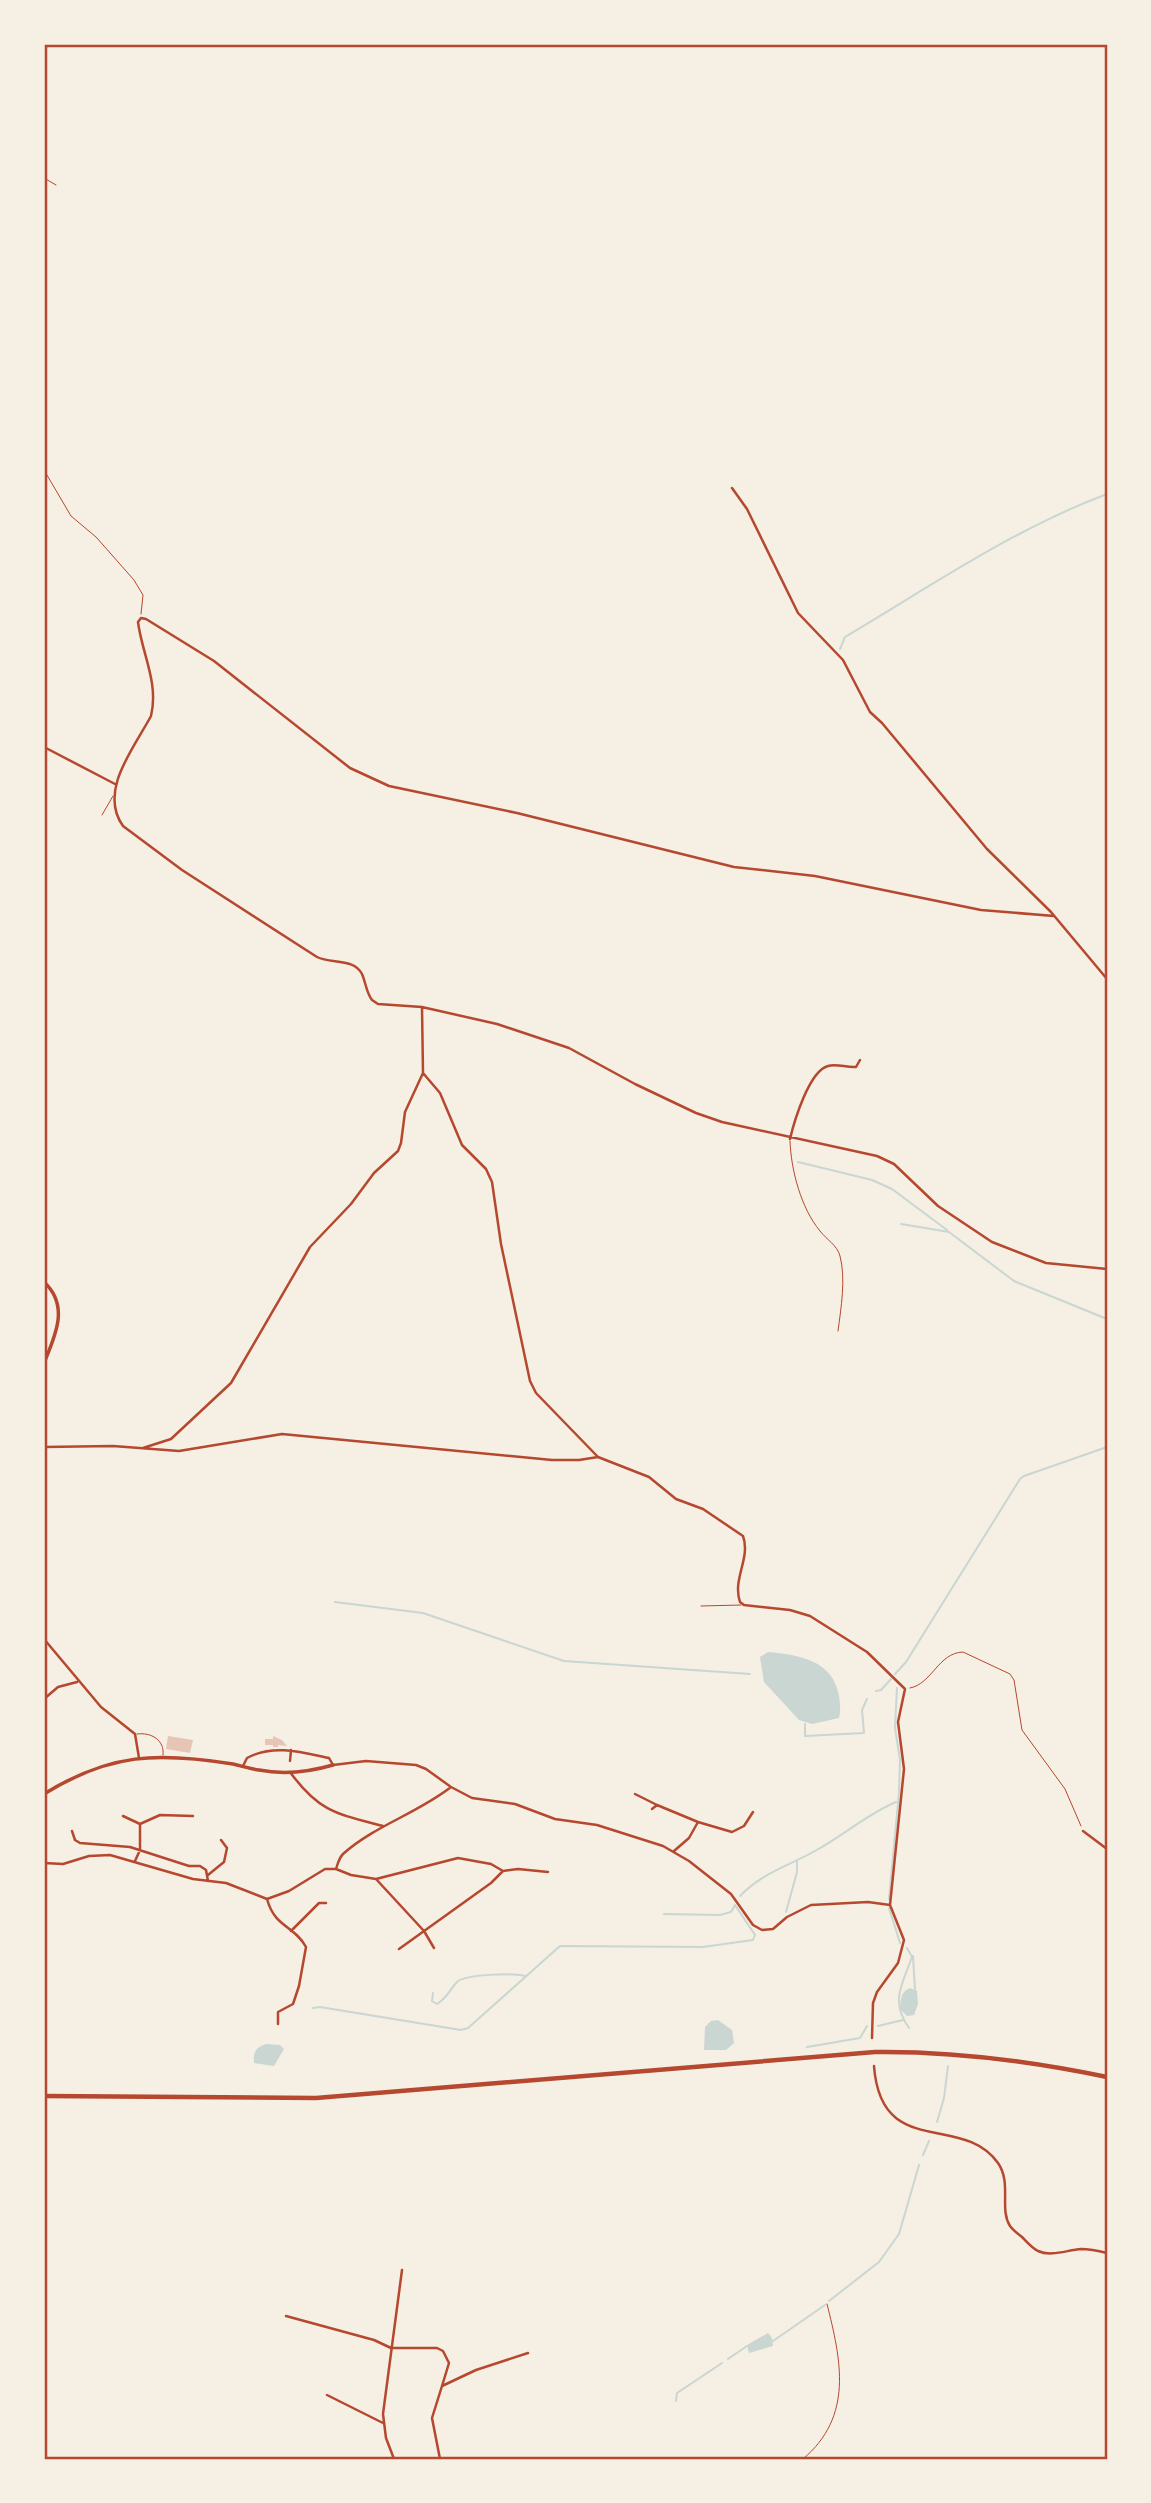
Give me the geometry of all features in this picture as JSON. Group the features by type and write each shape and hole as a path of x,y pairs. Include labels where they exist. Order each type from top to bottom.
{"highway":[{"path":"44,2096 316,2098 875,2052 965,2054 1029,2062 1107,2077"}],"street":[{"path":"732,488 747,509 798,613 843,660 870,712 987,849 1054,916 1107,979"},
{"path":"1054,916 981,909 815,876 734,867 517,813 389,786 350,768 204,654 146,619 139,619 138,625 153,684 154,704 151,716 116,784 116,814 123,826 182,870 317,957 357,967 372,1000 385,1005 422,1007 472,1016 558,1044 696,1113 790,1139 885,1160 894,1164 938,1206 992,1242 1046,1263 1107,1269"},
{"path":"44,747 116,784"},
{"path":"137,1449 171,1439 231,1383 310,1247 351,1204 374,1172 398,1151 405,1112 423,1073 422,1007"},
{"path":"790,1139 800,1104 821,1070 830,1065 856,1067 860,1060"},
{"path":"423,1073 440,1094 462,1145 486,1169 492,1182 501,1244 532,1388 598,1457 649,1477 676,1499 703,1509 743,1536 746,1548 737,1592 740,1602 744,1605 790,1610 810,1616 867,1652 905,1689 898,1722 904,1769 890,1905 904,1940 898,1963 877,1992 873,2003 872,2038"},
{"path":"44,1282 56,1297 59,1313 55,1335 44,1363"},
{"path":"44,1447 194,1449 282,1434 552,1460 598,1457"},
{"path":"44,1639 101,1707 135,1734 139,1758"},
{"path":"44,1699 58,1687 78,1681"},
{"path":"243,1766 247,1758 268,1750 290,1750 328,1758 333,1765"},
{"path":"290,1750 290,1760"},
{"path":"44,1794 72,1777 99,1766 139,1758 199,1759 261,1771 289,1772 312,1771 366,1760 408,1763 426,1769 472,1798 515,1804 555,1819 597,1825 674,1851 732,1894 753,1925 762,1930 773,1929 787,1917 811,1905 868,1902 890,1905"},
{"path":"289,1772 303,1790 322,1807 385,1826"},
{"path":"336,1869 344,1853 451,1787"},
{"path":"635,1794 698,1822 732,1832 744,1826 752,1812"},
{"path":"652,1808 657,1805"},
{"path":"123,1816 140,1824 160,1815 193,1816"},
{"path":"674,1851 689,1838 698,1822"},
{"path":"135,1861 140,1850 140,1824"},
{"path":"72,1831 75,1840 80,1843 114,1845 140,1850 189,1866 200,1866 208,1875 208,1881"},
{"path":"1083,1831 1107,1849"},
{"path":"208,1875 225,1860 228,1848 221,1840"},
{"path":"44,1863 63,1864 99,1854 135,1861 174,1874 226,1883 267,1899 289,1891 326,1869 376,1879 458,1858 491,1864 503,1871"},
{"path":"399,1949 503,1871 518,1869 548,1872"},
{"path":"376,1879 424,1931 434,1948"},
{"path":"267,1899 272,1914 306,1947 293,2004 278,2012 278,2024"},
{"path":"291,1931 320,1903 326,1903"},
{"path":"874,2066 876,2089 881,2101 899,2121 912,2128 976,2146 997,2162 1005,2178 1010,2226 1030,2246 1045,2253 1080,2249 1107,2253"},
{"path":"394,2459 383,2423 402,2270"},
{"path":"286,2316 374,2340 391,2348 431,2347 443,2351 449,2363 432,2418 440,2459"},
{"path":"442,2386 476,2370 528,2353"},
{"path":"327,2395 383,2423"}],"lane":[{"path":"44,178 56,185"},
{"path":"102,815 114,795"},
{"path":"790,1139 792,1168 799,1190 817,1228 833,1244 840,1256 842,1301 838,1331"},
{"path":"701,1606 744,1605"},
{"path":"135,1734 144,1733 161,1742 164,1746 163,1758"}],"path":[{"path":"44,470 71,516 96,537 139,586 144,603 139,619"},
{"path":"905,1689 919,1686 939,1664 956,1653 963,1652 1010,1674 1014,1680 1022,1727 1065,1789 1083,1831"},
{"path":"803,2459 830,2426 839,2389 839,2353 827,2304"}],"shaded area":[{"path":"768,1652 803,1658 830,1674 839,1696 839,1718 812,1724 799,1720 764,1682 760,1657"},
{"path":"910,1988 917,1991 918,2004 914,2015 907,2016 900,2009 903,1994"},
{"path":"718,2020 732,2030 734,2043 726,2050 704,2050 705,2027 711,2021"},
{"path":"266,2044 280,2045 284,2049 274,2066 254,2063 256,2050"},
{"path":"768,2333 773,2346 749,2353 747,2345"}],"building":[{"path":"168,1736 193,1740 190,1753 166,1749"},
{"path":"273,1736 287,1746 265,1745 265,1739 273,1739"}],"waterway":[{"path":"840,649 845,637 973,560 1039,524 1107,494"},
{"path":"798,1162 872,1180 892,1189 947,1230"},
{"path":"901,1224 949,1232 1014,1281 1107,1319"},
{"path":"895,1674 906,1662 1020,1479 1107,1447"},
{"path":"335,1602 423,1613 564,1661 750,1674"},
{"path":"876,1691 881,1690 891,1679"},
{"path":"889,1899 899,1792 900,1760 895,1728 897,1688"},
{"path":"805,1724 805,1736 864,1733 862,1710 867,1699"},
{"path":"740,1896 766,1876 815,1851 896,1802"},
{"path":"786,1912 797,1872 797,1860"},
{"path":"313,2008 461,2030 468,2028 560,1946 703,1947 753,1940 755,1935 735,1905 731,1912 720,1915 664,1914"},
{"path":"889,1908 900,1943"},
{"path":"907,1948 912,1957 899,2001 903,2018 909,2028"},
{"path":"913,1956 915,1990"},
{"path":"433,1993 432,2001 437,2004 462,1979 490,1975 525,1976"},
{"path":"878,2026 903,2020"},
{"path":"807,2047 860,2038 867,2026"},
{"path":"937,2122 944,2098 948,2066"},
{"path":"923,2155 929,2141"},
{"path":"829,2301 879,2262 899,2234 919,2165"},
{"path":"773,2341 825,2305"},
{"path":"728,2359 747,2346"},
{"path":"676,2401 677,2393 722,2363"}]}
